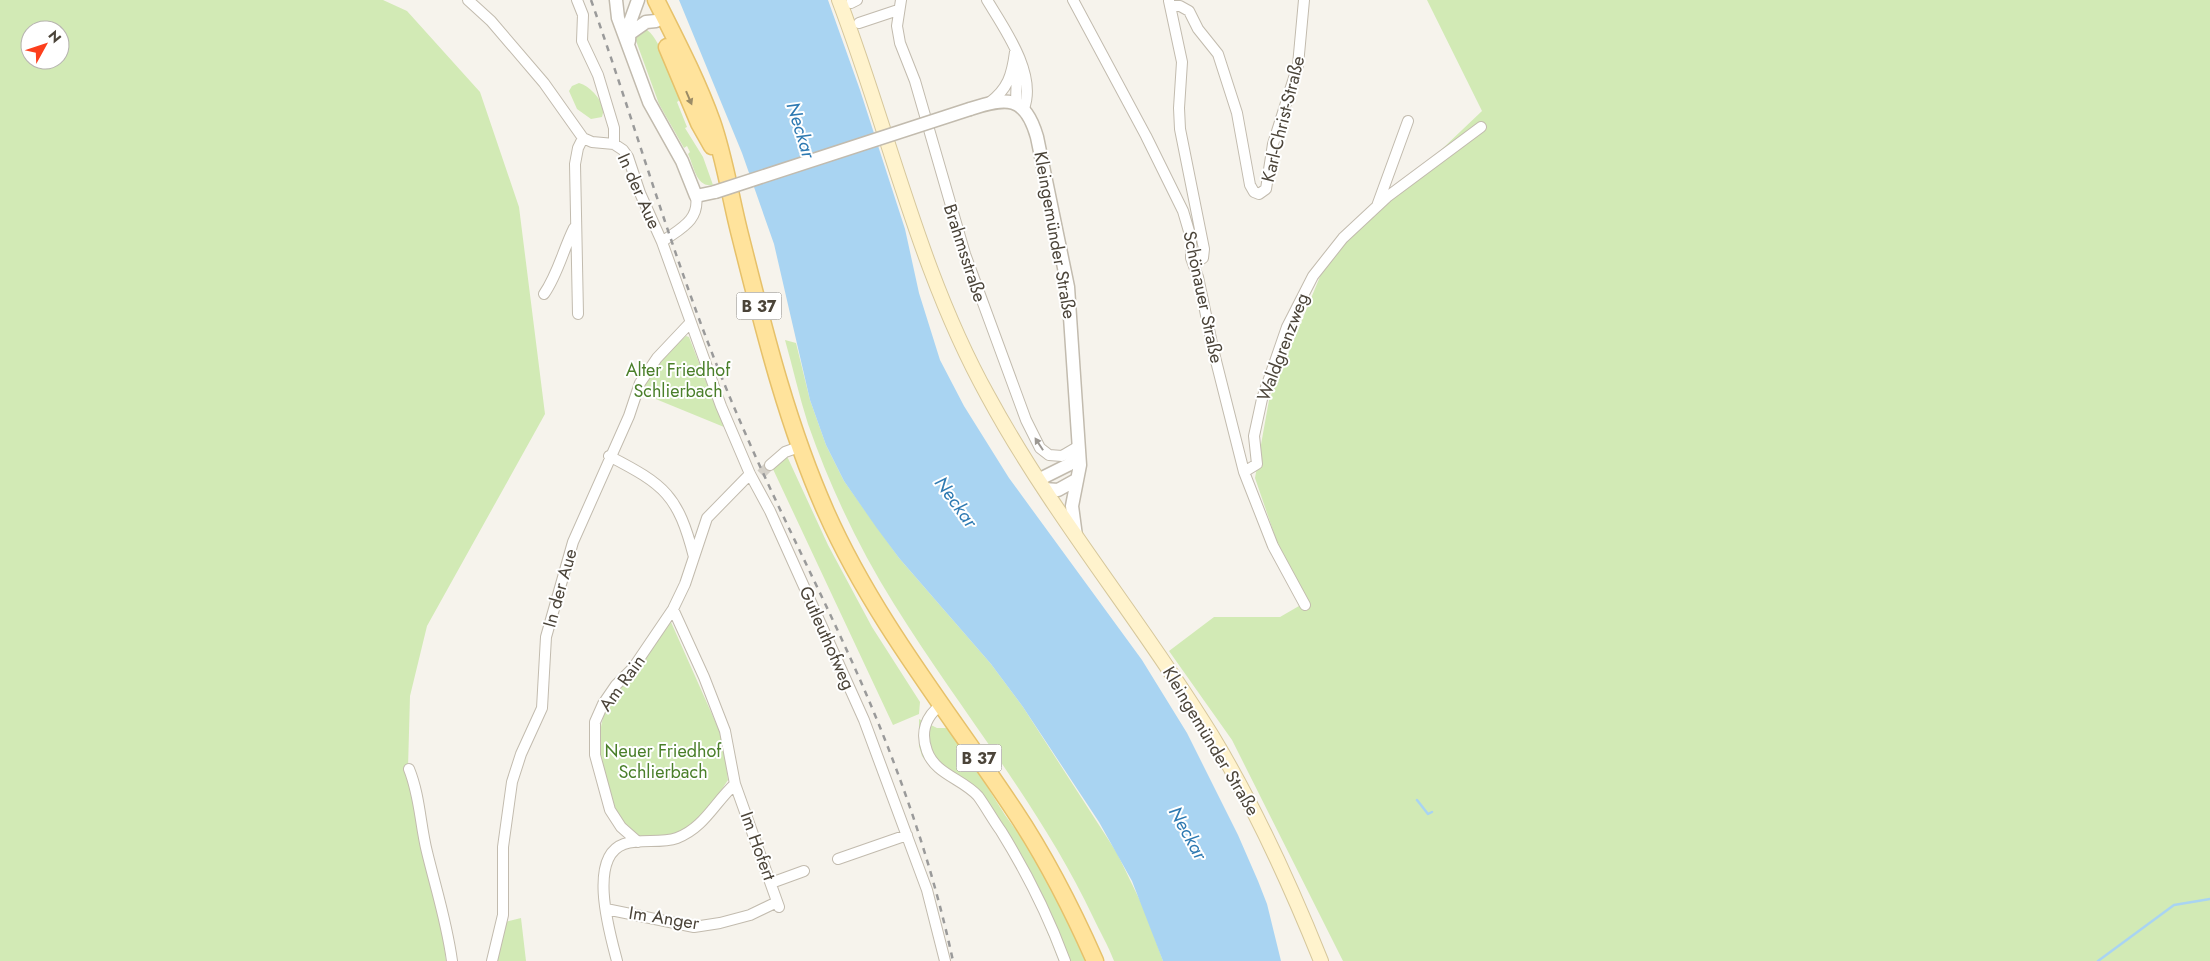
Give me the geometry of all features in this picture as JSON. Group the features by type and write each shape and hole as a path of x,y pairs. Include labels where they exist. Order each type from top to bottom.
{"main road":[{"name":"B 37","path":"646,0 699,123 723,165"},
{"name":"B 37","path":"656,0 695,79 713,124 782,391 799,447 839,541 867,594 941,705 1016,812 1061,889 1095,961"},
{"name":"Kleingemünder Straße","path":"849,1 920,240 948,313 986,395 1041,485 1172,674 1213,738 1267,836 1321,961"}],"street":[{"path":"577,0 583,15 583,45 598,75 614,128 614,144"},
{"path":"626,0 617,6 649,102 682,160 696,196 715,192 990,103 1000,101 1020,106"},
{"path":"629,38 633,13 638,0"},
{"name":"Kleingemünder Straße","path":"987,0 1015,52 1020,106 1032,122 1037,137 1068,287 1080,465 1072,506 1076,536"},
{"name":"Schönauer Straße","path":"1073,0 1179,202 1190,233 1191,258 1195,263 1244,472 1273,546 1305,606"},
{"name":"Karl-Christ-Straße","path":"1170,3 1189,11 1198,29 1218,54 1237,112 1250,185 1252,191 1259,194 1266,188 1273,144 1298,64 1304,0"},
{"path":"472,2 544,83 583,138 575,158 578,314"},
{"path":"1170,3 1182,62 1179,108 1180,129 1204,248 1203,258 1195,263"},
{"name":"Brahmsstraße","path":"859,23 900,5 898,31 900,43 915,81 951,211 979,296 1014,391 1037,442 1044,452 1055,457 1079,451"},
{"path":"629,38 646,22 656,21"},
{"path":"990,103 1002,94 1008,86 1015,52"},
{"name":"Waldgrenzweg","path":"1376,209 1408,120"},
{"name":"Waldgrenzweg","path":"1244,472 1257,464 1254,436 1259,409 1287,327 1303,292 1343,238 1387,197 1481,127"},
{"name":"In der Aue","path":"492,961 504,909 503,847 506,816 518,763 542,708 546,637 573,542 642,380 657,358 690,323 662,242 640,193 627,154 614,144 592,142 583,138"},
{"name":"In der Aue","path":"662,242 693,217 697,206 696,196"},
{"path":"544,294 556,275 566,244 575,228"},
{"name":"Gutleuthofweg","path":"690,323 755,477 864,720 935,914 945,961"},
{"path":"770,465 785,452 799,447"},
{"path":"1041,485 1068,465 1079,451"},
{"path":"610,456 648,476 663,488 675,506 687,532 694,558"},
{"name":"Am Rain","path":"638,842 621,827 610,810 595,755 595,722 603,704 616,685 633,668 673,609 694,558 707,518 724,498 755,477"},
{"path":"1041,485 1058,490 1076,480"},
{"name":"Im Hofert","path":"673,609 704,677 725,732 735,784 778,905"},
{"path":"941,705 931,713 926,722 924,739 927,752 939,769 969,788 981,801 1035,888 1065,961"},
{"path":"409,768 416,790 426,850 447,926 452,961"},
{"path":"617,961 606,909 603,873 613,850 623,844 677,838 705,820 722,796 735,784"},
{"path":"838,859 907,835"},
{"path":"771,882 804,871"},
{"name":"Im Anger","path":"606,909 694,927 720,923 778,905"}],"green space":[{"path":"0,0 383,0 407,11 480,92 519,207 545,414 427,626 410,696 408,768 441,921 446,961 0,961"},
{"path":"1427,0 2210,0 2210,961 1343,961 1232,740 1169,651 1214,617 1280,617 1299,606 1255,478 1269,400 1326,262 1482,111"},
{"path":"645,29 656,40 666,60 681,99 677,102 687,127 685,128 703,157 713,185 707,185 699,180 688,154 690,152 687,146 684,148 659,104 635,38 636,35"},
{"path":"579,83 591,90 600,101 604,109 602,117 591,119 577,109 569,91 572,86"},
{"name":"Alter Friedhof Schlierbach","path":"686,336 689,337 724,427 641,393 654,369"},
{"path":"785,340 796,343 810,400 826,445 844,481 899,558 991,664 1023,707 1117,853 1145,911 1163,961 1114,961 1072,876 1049,836 1024,796 919,643 881,583 846,517 826,471 808,424"},
{"path":"786,454 828,545 872,627 920,702 919,714 893,725 772,467"},
{"name":"Neuer Friedhof Schlierbach","path":"671,622 723,739 728,780 702,815 682,831 656,838 639,838 617,816 605,790 600,761 600,731 603,717 613,695"},
{"path":"919,719 937,728 950,728 1005,815 1029,848 1055,893 1085,961 1059,961 1025,877 984,810 967,791 933,770 922,756 919,746"},
{"path":"521,918 526,961 494,961 505,922"}],"water":[{"name":"Neckar","path":"679,0 828,0 860,90 905,229 919,293 940,360 964,406 1009,478 1142,660 1187,733 1238,835 1258,881 1267,904 1281,961 1163,961 1132,881 1099,822 1023,707 991,664 899,558 844,481 826,445 810,400 774,244 742,153"}],"waterway":[{"path":"1417,800 1428,814 1432,812"},
{"path":"2098,961 2174,905 2210,899"}],"tunnel":[{"path":"761,474 770,465"}],"railway":[{"path":"591,0 678,261 716,363 771,490 859,677 899,775 920,836 938,898 953,961"}]}
